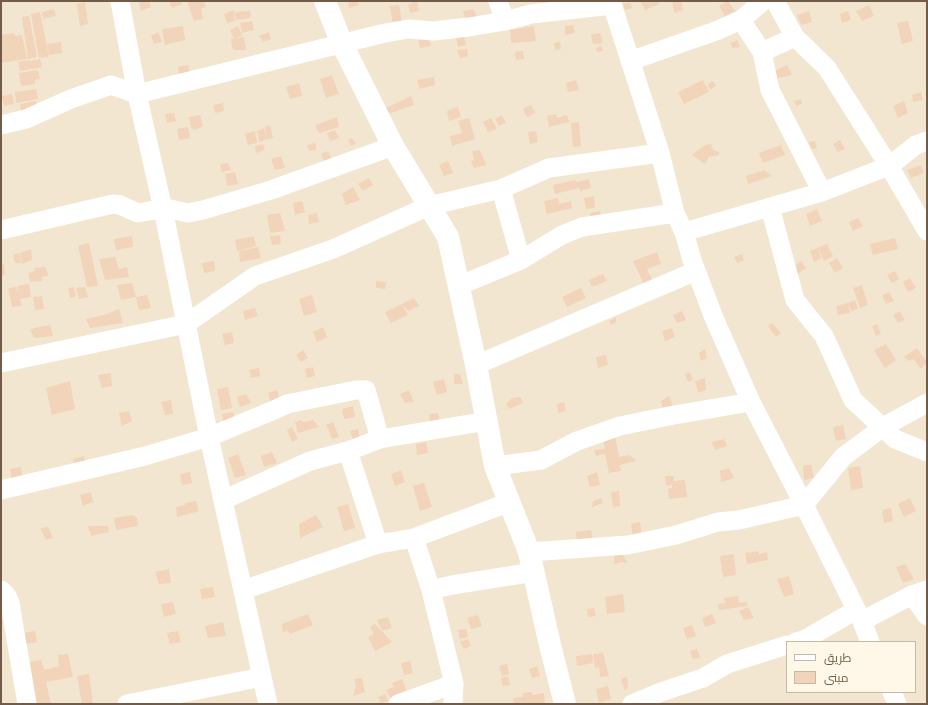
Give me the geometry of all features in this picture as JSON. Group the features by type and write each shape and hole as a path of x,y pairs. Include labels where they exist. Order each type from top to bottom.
{"street":[{"path":"120,1 137,94 163,209 209,437 268,704"},
{"path":"325,1 342,44 393,146 448,237 476,365 495,466 529,552 565,704"},
{"path":"498,1 505,21"},
{"path":"630,62 716,31 741,20 763,1"},
{"path":"775,1 795,37 826,68 889,166 927,231"},
{"path":"1,126 26,119 71,99 111,85 137,94 385,33 409,29 434,31 505,21 531,14 611,3 660,153 675,213 684,232 696,271 714,318 750,402 804,505 859,616 870,641"},
{"path":"741,20 762,52 770,90 822,192"},
{"path":"762,52 795,37"},
{"path":"684,232 822,192 889,166 916,145 927,141"},
{"path":"1,230 113,204 120,205 138,213 166,208 188,213 203,210 271,190 393,146"},
{"path":"1,363 186,324 255,276 334,249 429,206 501,189 549,168 660,153"},
{"path":"501,189 521,260"},
{"path":"770,207 796,300 824,336 853,400 895,440 927,452"},
{"path":"458,286 521,260 562,235 582,227 675,213"},
{"path":"476,365 696,271"},
{"path":"1,490 145,456 209,437 287,404 342,392 366,390 380,439"},
{"path":"495,466 541,460 577,441 620,426 750,402"},
{"path":"529,552 628,545 676,535 718,522 739,520 804,505 843,457 883,427 927,403"},
{"path":"223,500 310,460 348,451 380,439 487,421"},
{"path":"348,451 378,544"},
{"path":"243,590 378,544 414,538 510,502"},
{"path":"414,538 431,590 454,684 453,704"},
{"path":"431,590 452,585 534,572"},
{"path":"1,590 7,596 10,603 27,704"},
{"path":"800,641 919,593 927,616"},
{"path":"632,704 661,692 703,678 727,664 786,645"},
{"path":"126,704 262,676"},
{"path":"398,704 454,684"},
{"path":"892,693 897,704"}],"shaded area":[{"path":"1,1 927,1 927,704 1,704"}],"building":[{"path":"139,1 149,1 151,7 141,11"},
{"path":"169,1 181,1 182,4 172,8"},
{"path":"187,1 204,1 206,7 201,8 203,19 194,21"},
{"path":"348,1 358,1 359,5 349,8"},
{"path":"412,1 417,1 419,11 410,13 408,4 412,3"},
{"path":"659,1 660,4 645,10 641,2"},
{"path":"672,1 681,1 683,10 674,13"},
{"path":"728,1 735,11 725,16 719,6"},
{"path":"85,2 88,24 80,26 77,4"},
{"path":"630,2 632,8 625,10 623,4"},
{"path":"399,5 402,23 393,25 390,6"},
{"path":"869,5 874,16 862,21 856,11"},
{"path":"54,9 56,16 43,19 42,12"},
{"path":"473,9 477,17 466,21 463,11"},
{"path":"234,10 235,21 227,23 224,14"},
{"path":"250,11 251,18 236,20 235,12"},
{"path":"809,11 812,22 801,25 797,15"},
{"path":"848,11 851,20 842,23 840,14"},
{"path":"40,12 49,57 39,58 31,14"},
{"path":"29,16 37,57 28,59 22,17"},
{"path":"252,21 254,30 242,33 240,23"},
{"path":"908,21 913,41 902,44 897,23"},
{"path":"573,25 575,33 565,35 565,26"},
{"path":"183,26 185,40 165,45 162,29"},
{"path":"238,26 242,35 234,39 230,30"},
{"path":"534,26 536,41 511,43 510,30"},
{"path":"158,32 162,42 154,44 151,36"},
{"path":"269,32 271,40 263,41 259,36"},
{"path":"14,33 15,36 22,35 27,59 1,63 1,35"},
{"path":"600,33 603,43 593,44 591,35"},
{"path":"428,35 431,46 420,48 418,36"},
{"path":"456,36 464,36 466,45 458,47"},
{"path":"244,37 246,50 233,50 231,39"},
{"path":"737,40 740,47 732,48 731,43"},
{"path":"61,42 62,53 49,55 47,44"},
{"path":"560,42 561,49 555,50 554,43"},
{"path":"601,46 603,51 597,52 596,48"},
{"path":"467,49 468,56 460,58 457,50"},
{"path":"523,51 524,59 516,60 515,52"},
{"path":"40,59 42,67 20,71 18,62 29,60 31,65 30,61"},
{"path":"188,65 190,72 179,75 178,67"},
{"path":"787,65 792,75 774,79 771,73"},
{"path":"38,70 40,79 35,80 35,84 21,86 19,73"},
{"path":"332,75 339,94 326,98 320,79"},
{"path":"434,77 435,85 420,89 417,80"},
{"path":"576,80 579,90 568,92 566,83"},
{"path":"703,80 709,92 684,104 678,92"},
{"path":"713,81 716,86 710,90 708,84"},
{"path":"299,83 302,96 290,99 286,87"},
{"path":"36,89 38,99 16,103 15,92"},
{"path":"921,92 923,100 913,102 912,95"},
{"path":"12,94 14,104 4,106 2,96"},
{"path":"411,96 414,105 388,114 386,108"},
{"path":"801,99 802,104 796,106 794,101"},
{"path":"36,101 39,115 22,117 20,104"},
{"path":"904,101 908,113 898,118 893,106"},
{"path":"223,103 224,111 215,113 213,105"},
{"path":"531,105 535,113 527,117 523,109"},
{"path":"458,107 461,117 449,121 447,111"},
{"path":"174,113 176,121 167,123 165,114"},
{"path":"556,114 557,118 567,115 569,122 549,127 547,116"},
{"path":"200,115 203,126 195,130 191,128 189,117"},
{"path":"502,115 506,123 499,126 495,119"},
{"path":"337,117 339,127 319,133 315,125"},
{"path":"469,118 475,139 452,146 450,136 462,133 458,121"},
{"path":"491,118 497,129 488,132 483,122"},
{"path":"579,122 581,146 573,147 571,123"},
{"path":"270,125 273,138 267,139 265,127"},
{"path":"188,127 190,138 179,140 177,129"},
{"path":"264,128 267,139 259,142 257,131"},
{"path":"335,130 339,138 330,141 327,133"},
{"path":"255,131 257,143 248,145 245,134"},
{"path":"536,131 538,142 530,144 528,132"},
{"path":"352,138 356,144 351,146 348,140"},
{"path":"840,140 845,149 838,152 833,144"},
{"path":"815,141 817,148 811,149 809,142"},
{"path":"316,143 316,150 309,151 307,145"},
{"path":"263,144 265,150 256,153 255,146"},
{"path":"711,144 713,150 719,152 719,155 709,157 705,164 692,155 705,145"},
{"path":"781,145 785,155 763,163 759,153"},
{"path":"480,150 486,165 474,168 471,161 474,160 472,151"},
{"path":"328,151 332,160 325,163 321,154"},
{"path":"281,156 285,168 275,170 271,159"},
{"path":"448,161 453,173 444,176 439,165"},
{"path":"228,163 231,170 222,172 220,164"},
{"path":"921,165 924,173 911,178 907,170"},
{"path":"764,170 772,176 748,184 746,176"},
{"path":"235,172 238,184 227,186 225,174"},
{"path":"369,178 373,185 363,191 358,184"},
{"path":"589,179 591,188 580,191 579,188 555,194 553,185 575,180 577,182"},
{"path":"353,187 360,200 346,205 342,194"},
{"path":"594,196 595,208 586,209 584,198"},
{"path":"558,198 559,204 571,201 572,208 547,214 544,201"},
{"path":"302,201 305,212 295,215 293,203"},
{"path":"817,209 822,221 810,226 806,214"},
{"path":"600,211 602,220 592,223 590,213"},
{"path":"280,213 285,231 270,233 267,215"},
{"path":"317,213 319,222 309,224 308,215"},
{"path":"858,218 863,226 853,231 849,222"},
{"path":"280,235 281,244 272,245 270,236"},
{"path":"132,236 133,247 116,250 114,239"},
{"path":"254,236 256,246 237,251 235,240"},
{"path":"895,238 898,249 873,255 870,244"},
{"path":"89,243 98,286 87,287 78,246"},
{"path":"827,244 833,256 824,261 818,248 821,258 814,262 810,251"},
{"path":"258,247 261,258 240,262 239,251"},
{"path":"31,249 32,260 22,264 20,253"},
{"path":"657,252 661,264 647,269 652,279 644,284 633,261"},
{"path":"19,253 21,263 15,263 13,255"},
{"path":"742,254 744,260 737,263 734,257"},
{"path":"115,257 119,269 127,267 129,277 105,280 99,259"},
{"path":"837,258 843,268 835,273 829,263"},
{"path":"214,261 215,271 204,273 202,263"},
{"path":"801,261 806,268 795,276 790,269"},
{"path":"4,264 5,275 1,276 1,265"},
{"path":"46,267 48,276 42,277 42,281 30,282 28,273 35,271 34,268"},
{"path":"895,271 899,279 892,283 887,275"},
{"path":"603,274 607,281 592,287 589,280"},
{"path":"910,278 916,288 908,292 903,282"},
{"path":"376,281 386,282 385,289 376,288"},
{"path":"132,283 136,297 121,300 117,285"},
{"path":"29,284 31,297 20,299 22,306 12,307 8,288 16,287 19,295 17,286"},
{"path":"862,285 868,305 860,308 853,288"},
{"path":"74,287 76,297 70,298 68,288"},
{"path":"85,287 88,297 79,299 76,288"},
{"path":"581,288 586,298 567,307 562,297"},
{"path":"889,292 894,301 886,304 882,295"},
{"path":"147,295 151,308 139,310 136,297"},
{"path":"312,295 317,312 304,316 299,299"},
{"path":"42,296 44,309 35,310 33,297"},
{"path":"414,298 419,306 408,311 402,304"},
{"path":"855,300 858,309 851,311 848,303"},
{"path":"848,303 850,313 838,315 836,306"},
{"path":"402,304 408,315 391,323 385,312"},
{"path":"255,308 258,316 245,320 243,311"},
{"path":"119,309 123,323 90,328 86,319 107,314"},
{"path":"682,311 686,320 677,323 673,315"},
{"path":"900,311 905,320 898,323 893,315"},
{"path":"616,317 616,322 611,325 609,321"},
{"path":"772,323 781,333 776,337 768,326"},
{"path":"877,324 881,334 876,336 872,326"},
{"path":"50,325 53,336 34,338 30,329"},
{"path":"323,327 327,337 317,342 313,332"},
{"path":"672,328 675,337 665,341 662,331"},
{"path":"232,332 234,343 225,345 222,334"},
{"path":"886,344 896,360 885,368 874,350"},
{"path":"917,348 927,362 921,369 913,359 909,361 904,357"},
{"path":"705,349 707,358 701,361 699,353"},
{"path":"303,350 308,358 301,362 296,355"},
{"path":"606,355 608,365 598,368 596,357"},
{"path":"313,367 315,376 307,378 305,369"},
{"path":"259,368 260,376 251,378 249,370"},
{"path":"690,372 693,380 688,382 685,374"},
{"path":"111,373 112,386 102,388 98,375"},
{"path":"454,374 460,374 463,384 454,384"},
{"path":"705,378 706,390 698,393 695,381"},
{"path":"444,379 447,392 437,395 433,382"},
{"path":"70,381 75,409 52,415 46,388"},
{"path":"228,387 232,408 221,410 217,389"},
{"path":"277,390 281,402 271,405 268,393"},
{"path":"409,390 414,402 405,403 400,394"},
{"path":"246,394 251,403 240,407 237,397"},
{"path":"669,396 673,406 663,409 661,401"},
{"path":"520,397 523,403 509,409 506,404 512,398"},
{"path":"171,400 173,414 165,415 161,402"},
{"path":"564,402 566,411 558,413 557,404"},
{"path":"353,406 355,417 344,419 342,409"},
{"path":"129,411 132,421 122,426 119,413"},
{"path":"233,412 236,423 224,426 222,414"},
{"path":"438,413 440,422 430,423 429,414"},
{"path":"302,420 303,422 313,420 319,427 298,433 295,422"},
{"path":"333,422 339,437 332,439 326,425"},
{"path":"843,425 846,439 836,441 833,427"},
{"path":"292,427 298,439 292,442 287,430"},
{"path":"358,429 360,438 353,440 350,431"},
{"path":"615,436 619,457 630,455 636,461 620,465 621,471 609,473 605,454 596,456 594,450 605,449 603,438"},
{"path":"724,439 727,446 715,450 712,442"},
{"path":"426,442 428,453 417,455 416,444"},
{"path":"272,452 277,463 264,467 261,456"},
{"path":"238,454 246,475 235,478 228,458"},
{"path":"84,456 87,466 75,470 73,459"},
{"path":"811,465 814,478 804,480 803,466"},
{"path":"860,466 863,488 851,490 848,468"},
{"path":"21,467 23,481 12,482 10,469"},
{"path":"729,468 734,478 721,482 720,471"},
{"path":"401,470 405,482 395,486 391,474"},
{"path":"190,472 192,483 182,485 180,474"},
{"path":"597,472 600,485 590,487 587,476"},
{"path":"665,476 674,476 674,481 685,480 687,497 669,499 668,489 672,488 672,485 666,486"},
{"path":"424,483 432,507 420,511 413,486"},
{"path":"619,491 620,506 613,507 611,492"},
{"path":"91,492 93,502 83,506 80,495"},
{"path":"601,498 603,503 592,507 593,501"},
{"path":"910,498 916,511 904,517 898,504"},
{"path":"196,501 199,511 177,517 176,507 185,505 185,503"},
{"path":"348,504 355,528 344,531 337,507"},
{"path":"891,508 893,521 884,523 882,510"},
{"path":"133,515 137,518 138,526 116,530 114,518"},
{"path":"316,515 323,527 300,538 299,524"},
{"path":"640,522 642,535 633,537 631,524"},
{"path":"88,526 108,526 109,532 91,536"},
{"path":"48,527 53,538 46,540 40,528"},
{"path":"591,530 593,540 577,541 576,532"},
{"path":"759,551 759,554 767,552 768,560 747,564 745,553"},
{"path":"622,554 628,563 621,562 614,564 614,556"},
{"path":"734,554 736,575 723,577 720,556"},
{"path":"905,564 914,579 903,583 896,567"},
{"path":"169,569 171,583 159,584 155,572"},
{"path":"789,576 794,594 784,597 777,579"},
{"path":"213,587 215,597 202,599 200,589"},
{"path":"623,594 625,612 607,614 605,597"},
{"path":"738,596 739,603 747,602 747,606 719,610 718,604 725,603 724,598"},
{"path":"173,602 176,614 164,617 161,604"},
{"path":"748,607 754,618 744,620 739,611"},
{"path":"594,608 596,616 588,617 587,609"},
{"path":"308,614 313,625 290,634 287,630 283,633 282,624"},
{"path":"712,614 716,623 705,627 702,618"},
{"path":"478,615 482,626 471,629 467,618"},
{"path":"388,617 392,628 382,631 377,620"},
{"path":"223,622 226,636 208,638 205,626"},
{"path":"375,624 392,642 375,651 368,637 374,634 370,627"},
{"path":"692,625 696,636 687,639 683,628"},
{"path":"466,629 468,637 460,639 458,630"},
{"path":"35,631 37,642 26,644 23,633"},
{"path":"178,631 181,642 170,644 167,633"},
{"path":"468,639 471,646 464,649 460,642"},
{"path":"697,649 700,658 693,659 690,651"},
{"path":"603,653 609,676 600,677 599,667 595,668 593,654"},
{"path":"68,654 73,677 46,682 51,704 37,704 30,662 41,660 44,670 59,666 58,655"},
{"path":"592,654 593,663 577,666 576,656"},
{"path":"410,661 413,673 404,675 401,663"},
{"path":"507,664 509,674 502,676 499,666"},
{"path":"537,666 540,676 532,678 529,669"},
{"path":"89,674 93,704 82,704 77,676"},
{"path":"508,676 510,685 502,686 501,678"},
{"path":"627,677 628,686 625,691 621,679"},
{"path":"362,678 365,692 353,696 356,686 354,679"},
{"path":"402,679 407,692 391,699 386,690 394,687 392,683"},
{"path":"608,686 611,699 599,703 596,689"},
{"path":"532,692 532,695 544,693 545,704 514,704 513,698 523,697 523,693"},
{"path":"385,694 388,701 381,703 378,697"}]}
